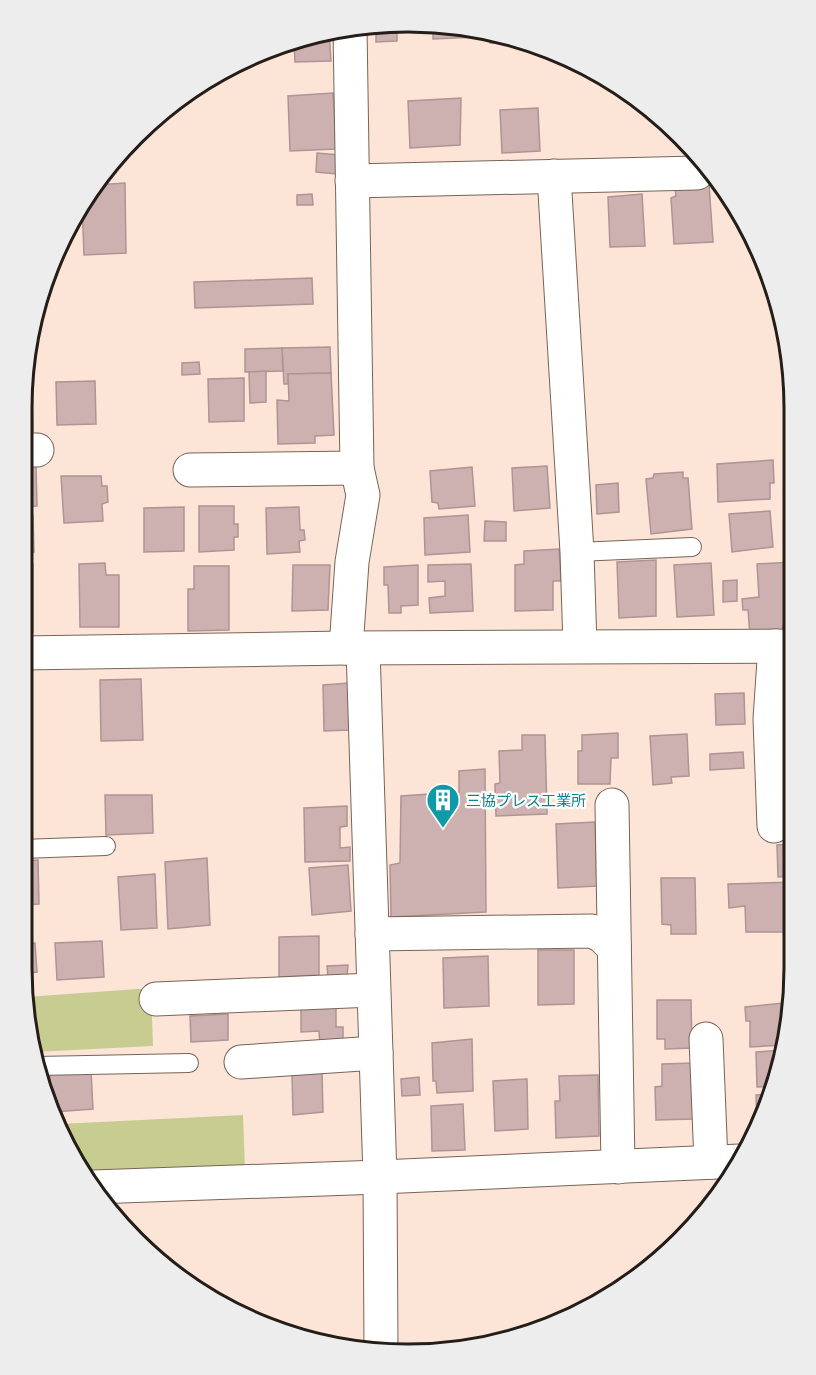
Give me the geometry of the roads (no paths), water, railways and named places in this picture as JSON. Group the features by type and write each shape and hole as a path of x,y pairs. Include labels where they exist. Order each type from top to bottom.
{"street":[{"path":"350,36 357,468 363,495 352,562 372,934 380,1177 381,1343"},
{"path":"352,181 697,173"},
{"path":"554,176 577,552 580,646"},
{"path":"190,471 357,468"},
{"path":"32,653 355,648 784,646"},
{"path":"774,826 770,719 784,651"},
{"path":"612,805 618,1167"},
{"path":"372,934 592,931 602,936 614,948"},
{"path":"156,999 373,990"},
{"path":"107,1193 380,1177 726,1162 705,1039"},
{"path":"241,1062 376,1053"}],"lane":[{"path":"577,552 692,547"},
{"path":"32,849 106,846"},
{"path":"45,1066 189,1063"}],"place":[{"name":"三協プレス工業所","path":"443,829"}]}
